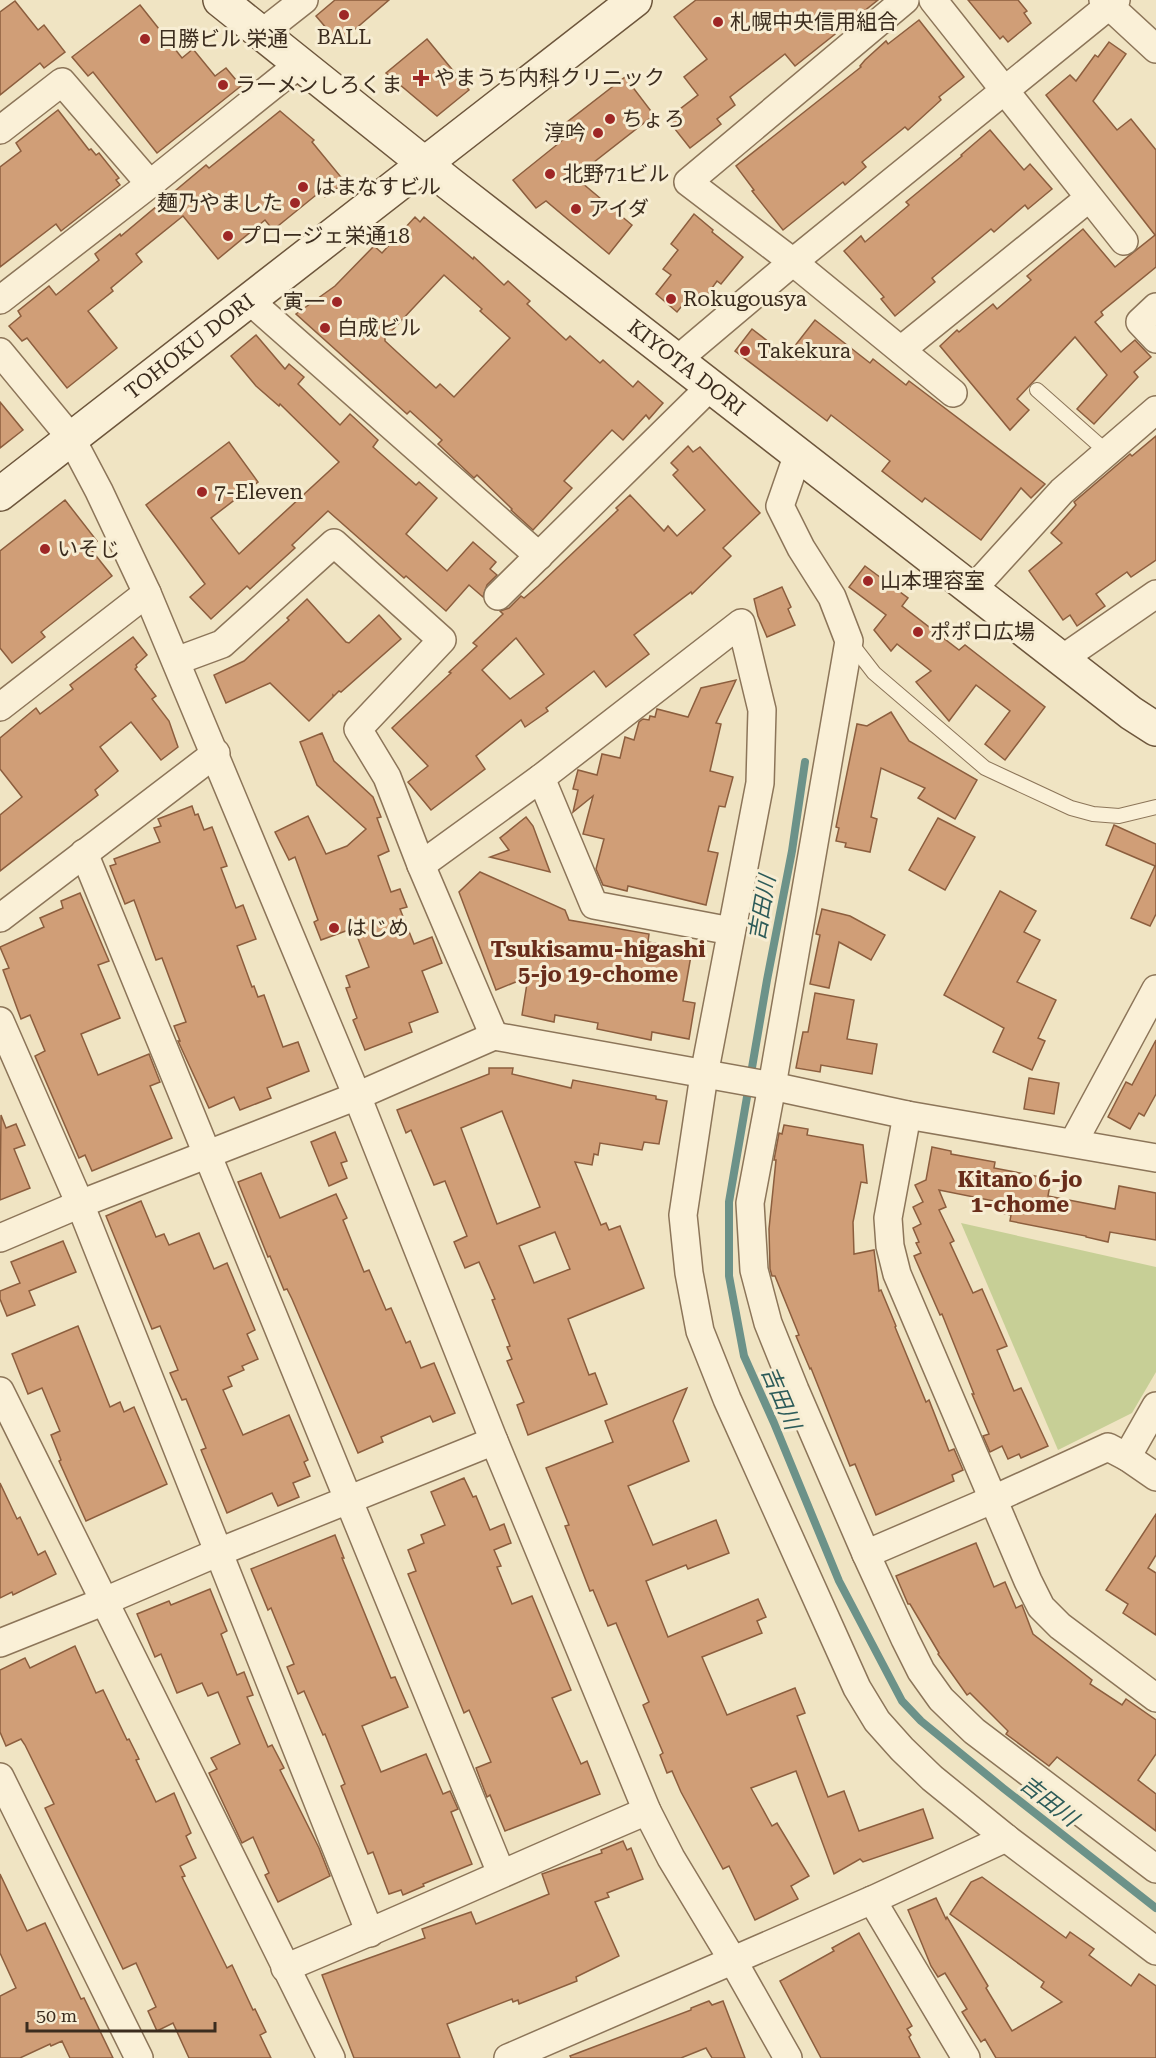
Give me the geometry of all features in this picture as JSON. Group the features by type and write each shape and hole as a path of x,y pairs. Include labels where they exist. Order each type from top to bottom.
{"street":[{"name":"KIYOTA DORI","path":"220,0 425,164 1131,713 1156,729"},
{"path":"262,33 304,0"},
{"name":"TOHOKU DORI","path":"0,494 635,0"},
{"path":"905,0 688,182 793,262 953,393"},
{"path":"933,0 1124,241"},
{"path":"677,360 1109,2 1156,49"},
{"path":"0,300 292,70 302,65"},
{"path":"0,130 62,82 150,184"},
{"path":"901,350 1089,198"},
{"path":"250,301 539,556"},
{"path":"1156,307 1140,322 1156,339"},
{"path":"0,351 71,438 99,491 147,593 216,753 357,1096 494,1441 647,1811 671,1858 788,2058"},
{"path":"498,596 711,386"},
{"path":"972,590 1062,491 1156,410"},
{"path":"798,454 780,506 801,548 831,597 849,641 764,1085 750,1203 754,1270 768,1323 866,1554 921,1671 941,1699 974,1731 1156,1869"},
{"path":"176,661 222,644 334,543 442,640 358,729 387,777 494,1036"},
{"path":"0,707 147,593"},
{"path":"1062,659 1156,594"},
{"path":"421,864 541,778 741,623 762,710 760,783 731,931 711,1076 683,1215 689,1274 700,1331 727,1399 857,1688 877,1721 932,1778 1006,1838 1156,1951"},
{"path":"0,918 216,753"},
{"path":"541,778 594,905 731,931"},
{"path":"84,853 501,1873"},
{"path":"1073,1143 1156,989"},
{"path":"0,1021 80,1204 370,1933"},
{"path":"0,1238 80,1204 357,1096 494,1036 764,1085 907,1115 1156,1158"},
{"path":"907,1115 888,1218 890,1246 897,1274 1028,1581 1041,1607 1060,1626 1156,1698"},
{"path":"0,1391 331,2058"},
{"path":"1127,1457 1156,1406"},
{"path":"0,1643 494,1441"},
{"path":"866,1554 1108,1447 1156,1477"},
{"path":"0,1777 139,2058"},
{"path":"285,1968 647,1811"},
{"path":"508,2058 872,1900 1006,1838"},
{"path":"872,1900 966,2058"}],"lane":[{"path":"1037,390 1107,452"},
{"path":"849,641 874,673 985,768 1071,808 1093,814 1119,816 1156,807"}],"green space":[{"path":"961,1223 1156,1267 1156,1372 1132,1413 1058,1450"}],"building":[{"path":"335,0 389,0 339,43 316,16"},
{"path":"696,0 878,0 795,66 785,54 730,97 735,105 717,119 721,124 690,148 667,119 698,95 684,77 707,59 674,17"},
{"path":"968,0 1018,0 1027,11 1024,13 1031,23 1008,42 1003,36 1000,39"},
{"path":"15,1 38,30 44,25 65,52 44,68 40,63 0,95 0,12"},
{"path":"140,5 182,58 193,49 215,76 226,68 241,86 157,153 93,72 88,76 72,57"},
{"path":"919,20 964,77 939,97 941,100 908,130 905,127 862,162 866,167 845,185 843,182 783,230 752,191 754,190 736,166 861,67 865,60 886,41 888,44"},
{"path":"427,39 469,90 437,116 386,73"},
{"path":"1109,42 1126,54 1093,101 1117,130 1131,119 1156,150 1156,267 1101,312 1103,315 1095,322 1121,352 1135,340 1151,357 1134,372 1138,377 1094,424 1077,409 1107,375 1075,337 1017,399 1029,410 1010,430 940,346 957,330 959,332 993,304 997,309 1031,280 1027,276 1083,229 1115,267 1155,235 1046,95 1070,75 1076,81 1095,55 1098,57"},
{"path":"625,77 654,115 575,177 632,225 609,254 546,201 536,208 513,180 569,135 562,126"},
{"path":"58,110 89,150 91,149 96,155 99,153 119,178 116,180 120,185 61,231 56,224 0,267 0,167 21,151 16,143"},
{"path":"280,111 314,140 312,142 345,182 325,197 321,191 273,230 265,220 218,259 183,216 136,254 142,262 111,288 113,291 88,311 117,348 67,388 27,338 22,341 9,326 21,316 18,311 49,286 56,295 99,260 95,254 120,234 121,236 206,165 209,168"},
{"path":"990,130 1024,170 1030,164 1052,189 1028,209 1025,205 994,232 991,229 932,278 935,282 895,316 881,299 884,297 844,251 861,236 865,242 909,205 906,202"},
{"path":"694,214 743,257 721,284 717,281 704,299 694,291 677,312 656,294 671,275 663,269 678,250 671,244"},
{"path":"415,217 420,222 424,217 473,259 474,257 504,285 508,281 530,301 527,304 566,340 570,336 600,363 603,360 633,387 638,381 663,403 649,419 646,415 623,440 612,430 564,481 572,488 533,530 477,475 474,478 438,444 442,440 410,411 407,414 296,314 335,286 374,246 382,253","holes":["444,275 482,309 480,311 510,338 454,397 440,384 436,388 385,341 385,338"]},
{"path":"815,320 870,363 873,359 906,385 909,381 1045,484 1031,498 1021,488 981,540 925,498 922,502 882,471 890,461 831,415 827,421 735,351 752,329 787,356"},
{"path":"256,335 285,369 289,364 304,377 298,384 340,425 350,414 378,440 373,447 416,485 419,482 437,498 406,534 447,571 473,542 496,562 490,569 497,575 487,585 483,597 469,585 446,611 406,576 404,578 328,511 292,545 295,548 250,589 247,586 211,619 190,597 205,584 146,505 229,442 258,482 211,518 239,554 339,462 280,404 279,406 256,386 231,356"},
{"path":"0,402 23,430 0,448"},
{"path":"1156,436 1156,560 1131,577 1127,572 1096,594 1105,606 1077,626 1070,615 1063,620 1029,571 1062,543 1051,533 1076,505 1074,502 1130,454 1132,456"},
{"path":"688,446 693,452 700,447 760,513 723,548 731,556 692,594 691,592 634,635 649,654 606,687 594,671 546,708 548,711 525,727 521,720 476,756 485,769 431,810 408,782 428,766 392,728 477,646 473,643 503,614 500,611 509,608 521,596 524,598 538,586 618,510 616,508 630,495 664,531 668,526 677,536 705,510 673,475 678,470 671,463","holes":["516,638 544,674 510,699 482,670"]},
{"path":"65,500 97,541 89,547 112,576 41,632 45,637 12,663 0,648 0,551"},
{"path":"865,566 908,598 902,606 959,650 965,645 1045,707 1005,760 985,744 1010,711 976,685 949,721 916,682 931,671 897,644 891,651 874,630 886,615 849,587"},
{"path":"782,587 791,607 788,609 795,625 767,637 754,599"},
{"path":"307,599 346,642 349,643 379,615 401,639 341,692 333,695 309,721 270,683 226,703 214,675 244,661 289,620 287,618"},
{"path":"133,637 147,655 136,665 135,669 156,696 152,699 169,721 178,747 161,760 131,722 100,747 118,771 95,790 98,795 0,871 0,815 22,797 0,769 0,738 36,708 40,714 73,689 70,685"},
{"path":"736,680 716,723 721,724 710,771 733,777 725,807 719,806 708,851 718,853 706,905 628,886 627,891 603,885 596,869 604,839 583,834 593,796 573,812 578,790 573,789 578,770 597,775 602,754 620,758 625,737 634,740 639,722 643,719 649,720 650,716 655,717 657,709 688,717 701,688"},
{"path":"891,712 909,741 977,780 955,819 918,798 925,788 881,768 871,817 877,819 870,852 845,847 846,843 836,841 839,828 836,827 857,724 867,726"},
{"path":"322,733 334,761 373,797 381,817 377,818 389,851 378,856 391,892 400,889 407,907 400,909 414,944 432,937 442,963 422,971 438,1012 409,1023 412,1032 365,1050 353,1020 357,1018 346,988 350,987 346,976 369,967 354,928 321,940 314,922 318,920 295,857 289,860 275,832 308,816 326,854 347,846 366,829 317,785 300,742"},
{"path":"192,806 204,830 212,827 227,866 221,868 236,908 243,905 256,939 237,946 252,987 254,986 258,997 264,995 283,1047 298,1042 309,1071 267,1088 271,1098 240,1110 234,1097 209,1108 178,1041 180,1041 174,1026 186,1022 162,958 156,960 134,900 125,904 110,866 116,864 114,859 160,842 154,828 161,826 158,819"},
{"path":"526,817 533,826 550,872 490,857 509,850 500,838"},
{"path":"938,818 975,837 945,890 909,870"},
{"path":"1114,825 1156,844 1156,914 1150,926 1131,918 1155,866 1106,845"},
{"path":"480,872 565,910 569,920 649,934 648,942 692,950 683,1001 695,1003 689,1039 652,1032 651,1040 597,1029 598,1023 555,1015 554,1022 522,1015 528,977 496,990 459,892"},
{"path":"1000,891 1036,911 1024,932 1040,940 1017,982 1056,1000 1038,1038 1045,1041 1032,1070 993,1052 1004,1028 944,995"},
{"path":"80,893 109,961 98,965 120,1018 81,1034 98,1075 149,1054 160,1082 150,1086 172,1138 92,1171 85,1155 79,1158 35,1056 45,1051 30,1015 21,1019 3,970 9,968 0,947 44,927 40,918 63,908 61,901"},
{"path":"822,909 850,916 885,935 871,960 839,942 829,988 810,984 820,935 816,934"},
{"path":"815,993 854,1000 847,1039 877,1044 872,1074 821,1065 820,1072 796,1068 803,1032 808,1032"},
{"path":"1156,1040 1156,1094 1144,1116 1139,1113 1130,1129 1108,1117 1126,1082 1132,1085"},
{"path":"489,1068 513,1068 512,1074 571,1088 573,1080 656,1096 656,1099 667,1101 659,1144 644,1142 642,1150 600,1143 598,1155 594,1154 592,1165 575,1162 601,1225 606,1223 609,1230 620,1226 644,1288 568,1319 589,1375 595,1373 607,1404 528,1435 517,1405 524,1402 507,1361 512,1359 507,1347 510,1346 492,1300 495,1299 479,1262 465,1268 454,1242 467,1236 445,1181 434,1185 411,1130 406,1133 397,1110 489,1074","holes":["502,1111 540,1207 497,1224 461,1128","555,1232 570,1269 534,1283 519,1246"]},
{"path":"1029,1078 1059,1083 1054,1114 1024,1109"},
{"path":"1,1115 6,1128 16,1124 25,1145 14,1149 30,1188 0,1200"},
{"path":"784,1125 808,1129 807,1135 863,1145 867,1183 861,1182 853,1222 854,1254 874,1250 879,1291 881,1290 926,1402 929,1400 949,1451 954,1449 963,1470 952,1475 954,1481 876,1515 855,1464 850,1466 796,1336 799,1335 770,1269 769,1229 776,1160 774,1160 779,1133 782,1134"},
{"path":"335,1132 347,1161 341,1163 347,1178 329,1186 311,1142"},
{"path":"932,1147 951,1151 951,1154 995,1162 994,1168 1051,1179 1048,1196 1115,1209 1119,1186 1156,1193 1156,1240 1110,1232 1108,1242 1010,1221 1011,1215 997,1212 999,1202 939,1190 946,1207 939,1210 954,1241 950,1243 973,1293 982,1289 1007,1346 997,1350 1014,1391 1021,1388 1048,1446 1021,1458 1019,1454 1008,1459 1002,1446 990,1452 983,1436 989,1434 972,1394 974,1394 942,1314 940,1315 914,1256 921,1253 913,1228 921,1224 913,1207 923,1202 915,1185 926,1180"},
{"path":"261,1173 280,1218 336,1194 347,1218 343,1220 364,1272 369,1270 386,1310 391,1308 406,1343 410,1341 421,1368 434,1363 455,1413 433,1422 430,1416 381,1437 383,1442 358,1453 292,1299 287,1289 284,1290 270,1256 268,1257 238,1182"},
{"path":"141,1201 156,1237 164,1234 169,1245 199,1233 214,1269 227,1263 255,1330 247,1334 258,1359 242,1366 244,1370 228,1377 232,1386 223,1390 243,1435 289,1415 308,1460 304,1462 310,1476 293,1483 299,1497 278,1506 272,1493 227,1513 201,1450 206,1448 186,1399 182,1400 170,1373 178,1370 160,1326 152,1329 106,1216"},
{"path":"63,1241 76,1272 29,1291 35,1305 7,1316 0,1299 0,1291 20,1283 11,1262"},
{"path":"78,1326 110,1407 120,1402 124,1412 134,1407 167,1484 86,1521 59,1461 61,1460 51,1435 60,1431 42,1388 28,1394 12,1354"},
{"path":"687,1388 673,1421 689,1461 628,1486 653,1545 716,1520 729,1553 688,1569 686,1565 646,1581 668,1637 758,1599 766,1617 757,1621 762,1633 702,1657 727,1715 795,1688 805,1713 797,1716 828,1797 844,1791 859,1831 923,1809 933,1838 863,1862 860,1859 834,1874 796,1771 751,1788 772,1826 777,1823 809,1876 791,1886 798,1899 755,1920 729,1866 723,1869 672,1771 667,1773 660,1755 663,1753 643,1705 649,1702 616,1623 608,1626 593,1590 590,1591 565,1526 569,1525 546,1468 613,1442 605,1421"},
{"path":"464,1478 473,1497 476,1496 490,1530 504,1524 511,1543 494,1550 501,1566 497,1567 512,1604 532,1596 571,1690 552,1698 581,1764 587,1761 600,1794 505,1831 490,1795 487,1797 476,1768 491,1762 469,1710 464,1713 408,1574 416,1571 408,1550 424,1543 421,1535 445,1525 431,1492"},
{"path":"0,1483 17,1519 20,1517 38,1555 45,1551 56,1574 13,1595 12,1592 0,1598"},
{"path":"1156,1514 1156,1555 1148,1568 1156,1573 1156,1635 1123,1613 1128,1604 1106,1590"},
{"path":"335,1535 344,1558 342,1558 391,1678 395,1677 408,1707 362,1726 381,1772 426,1754 443,1794 450,1791 458,1809 451,1812 472,1864 423,1884 424,1886 403,1895 401,1890 389,1894 373,1852 368,1854 341,1786 345,1784 325,1734 323,1735 304,1691 298,1694 287,1667 294,1664 271,1608 268,1610 251,1569"},
{"path":"976,1543 994,1587 1005,1582 1016,1608 1022,1605 1033,1634 1092,1680 1090,1684 1122,1705 1126,1699 1156,1720 1156,1754 1138,1780 1156,1794 1156,1831 1057,1757 1049,1766 1006,1734 1008,1731 970,1693 967,1695 938,1654 908,1604 896,1576"},
{"path":"210,1589 227,1631 221,1634 237,1675 244,1672 253,1695 247,1697 268,1747 272,1745 284,1768 280,1770 319,1848 330,1876 278,1902 265,1875 269,1873 253,1837 242,1843 209,1773 217,1769 211,1758 240,1744 218,1692 208,1696 202,1683 177,1693 161,1654 155,1657 137,1614 169,1601 171,1605"},
{"path":"75,1646 96,1693 103,1690 127,1740 129,1739 139,1759 136,1760 156,1802 174,1793 191,1833 186,1836 196,1858 180,1866 185,1876 182,1877 227,1968 232,1965 253,2010 255,2009 266,2032 260,2035 271,2058 189,2058 173,2023 157,2031 148,2011 156,2007 136,1963 123,1969 45,1808 54,1804 25,1745 21,1739 6,1746 0,1732 0,1670 25,1658 30,1668"},
{"path":"623,1841 627,1850 631,1848 643,1879 607,1893 609,1897 595,1902 619,1956 576,1977 577,1981 519,2004 518,2000 513,2002 512,1999 447,2024 460,2058 354,2058 322,1975 425,1938 422,1929 471,1912 476,1924 549,1894 542,1874 602,1853 601,1850"},
{"path":"0,1874 27,1931 45,1923 81,1999 84,1998 113,2058 70,2058 62,2041 20,2058 0,2058 0,1996 16,1988 0,1953"},
{"path":"982,1877 1066,1938 1070,1932 1094,1949 1089,1955 1131,1986 1139,1974 1156,1986 1156,2058 996,2058 985,2039 981,2042 962,2012 967,2009 945,1973 938,1977 931,1966 908,1910 936,1898 1012,2031 1062,2002 1041,1987 1044,1982 950,1914 971,1882"},
{"path":"859,1933 912,2026 907,2029 911,2035 909,2037 920,2058 821,2058 780,1981 834,1951 832,1948"},
{"path":"709,2001 712,2005 723,2001 745,2058 712,2058 706,2048 681,2058 571,2058 570,2056 691,2010"}],"waterway":[{"name":"吉田川","path":"805,762 792,851 767,980 729,1202 729,1276 744,1356 839,1581 902,1701 921,1721 1003,1788 1156,1908"}],"place":[{"name":"BALL","path":"344,15"},
{"name":"札幌中央信用組合","path":"718,22"},
{"name":"日勝ビル 栄通","path":"145,39"},
{"name":"やまうち内科クリニック","path":"421,78"},
{"name":"ラーメンしろくま","path":"223,85"},
{"name":"ちょろ","path":"610,119"},
{"name":"淳吟","path":"598,133"},
{"name":"北野71ビル","path":"550,174"},
{"name":"はまなすビル","path":"303,187"},
{"name":"麺乃やました","path":"295,203"},
{"name":"アイダ","path":"576,209"},
{"name":"プロージェ栄通18","path":"228,236"},
{"name":"Rokugousya","path":"671,299"},
{"name":"寅一","path":"337,302"},
{"name":"白成ビル","path":"325,328"},
{"name":"Takekura","path":"745,351"},
{"name":"7-Eleven","path":"202,492"},
{"name":"いそじ","path":"45,549"},
{"name":"山本理容室","path":"868,581"},
{"name":"ポポロ広場","path":"918,632"},
{"name":"はじめ","path":"334,928"}],"district":[{"name":"Tsukisamu-higashi 5-jo 19-chome","path":"598,962"},
{"name":"Kitano 6-jo 1-chome","path":"1020,1192"}]}
